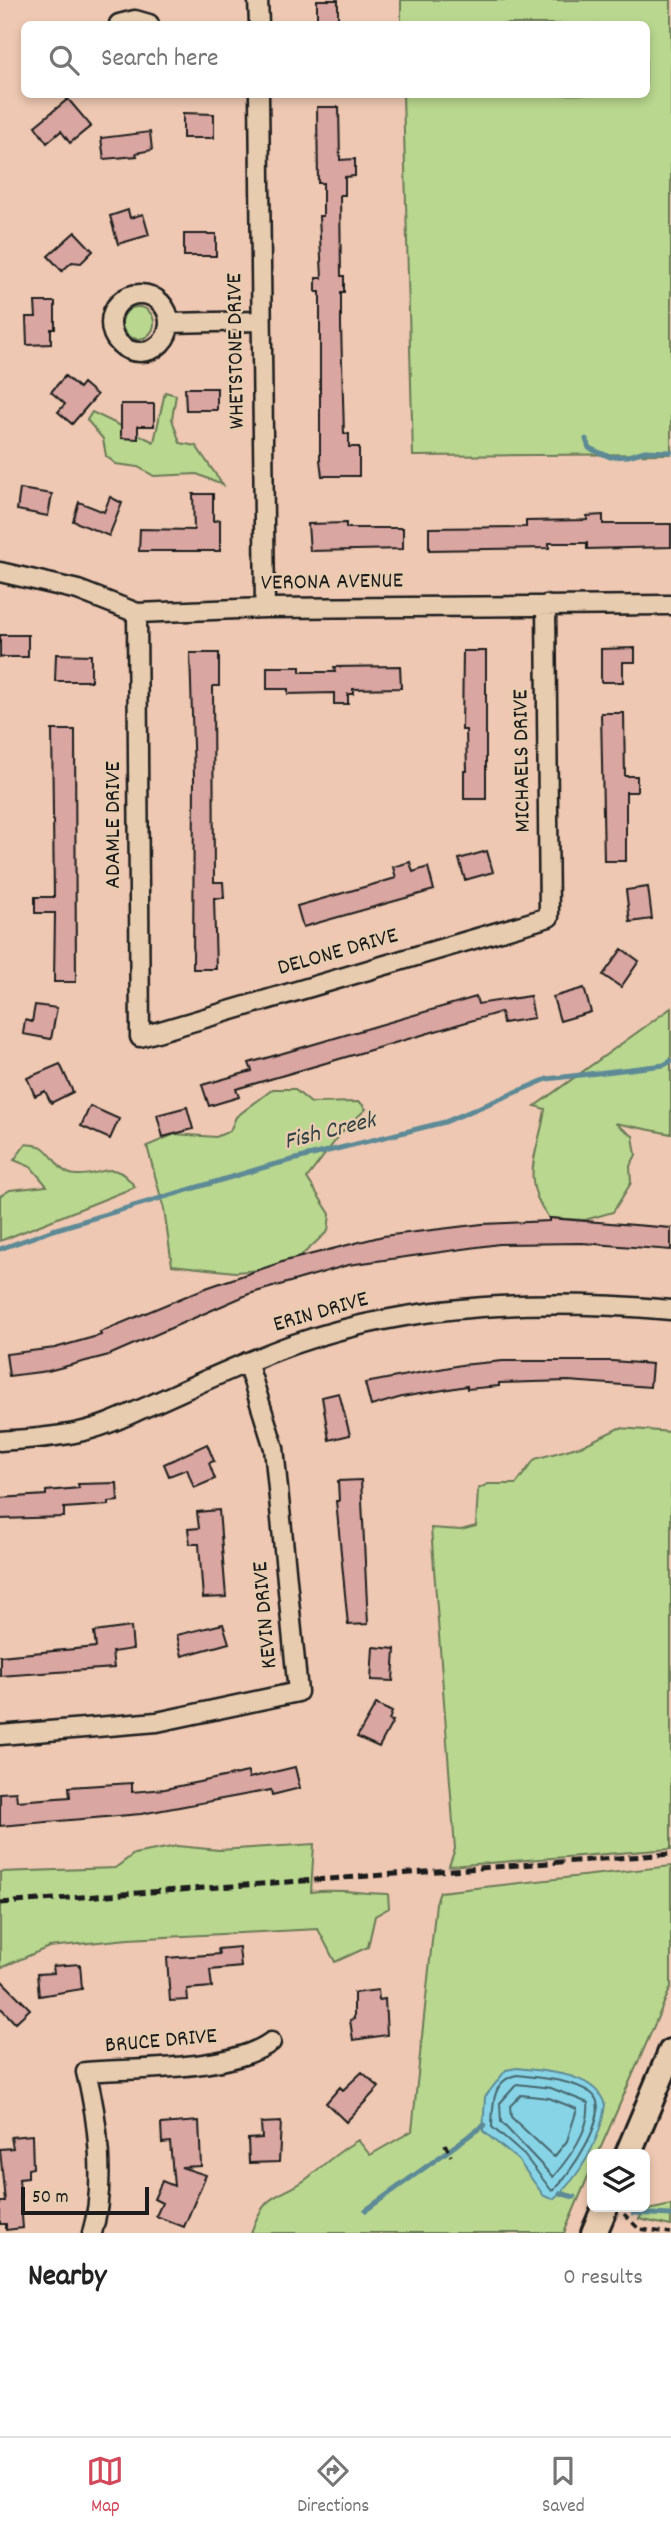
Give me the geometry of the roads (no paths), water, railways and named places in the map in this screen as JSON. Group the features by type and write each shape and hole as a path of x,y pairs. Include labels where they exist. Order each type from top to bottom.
{"main road":[{"path":"630,2149 671,2052"},
{"path":"594,2233 612,2212"}],"street":[{"path":"258,0 259,21"},
{"name":"WHETSTONE DRIVE","path":"259,98 265,608"},
{"path":"169,323 261,321"},
{"name":"VERONA AVENUE","path":"0,572 78,590 136,613 265,608 671,604"},
{"name":"MICHAELS DRIVE","path":"546,605 549,916"},
{"name":"ADAMLE DRIVE","path":"136,613 140,1037"},
{"name":"DELONE DRIVE","path":"140,1037 549,916"},
{"name":"ERIN DRIVE","path":"0,1441 68,1434 102,1425 295,1343 362,1324 422,1314 545,1302 671,1310"},
{"name":"KEVIN DRIVE","path":"0,1735 157,1722 298,1692 274,1448 247,1362"},
{"name":"BRUCE DRIVE","path":"92,2233 97,2216 97,2138 95,2105 86,2072 231,2060 258,2052 271,2042"}],"water":[{"path":"517,2068 555,2073 580,2080 600,2094 605,2105 594,2144 592,2149 587,2149 587,2158 572,2180 553,2199 544,2196 518,2160 483,2131 485,2097 506,2070"}],"waterway":[{"path":"586,439 589,448 610,457 645,451 671,452"},
{"name":"Fish Creek","path":"0,1249 53,1230 272,1165 445,1122 547,1079 664,1065 671,1061"},
{"path":"366,2210 484,2125"},
{"path":"560,2193 574,2197"},
{"path":"633,2213 671,2215"}],"railway":[{"path":"0,1903 671,1854"}]}
